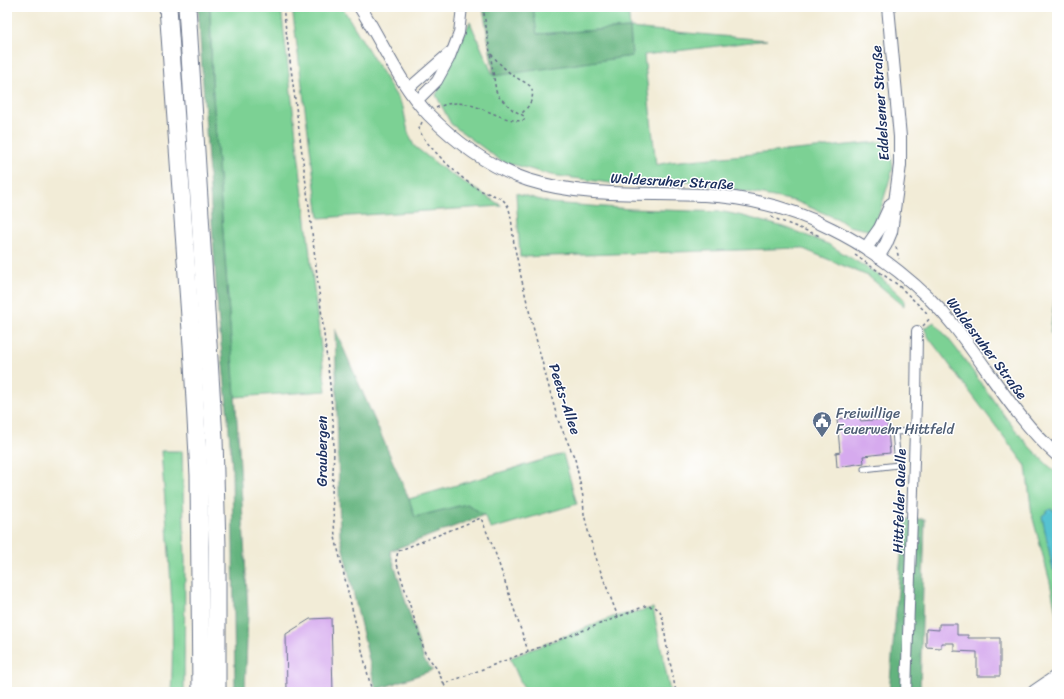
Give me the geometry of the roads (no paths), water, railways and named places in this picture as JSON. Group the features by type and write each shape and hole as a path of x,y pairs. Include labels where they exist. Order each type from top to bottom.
{"highway":[{"path":"168,7 192,345 199,475 201,692"},
{"path":"186,7 214,439 217,546 217,692"},
{"path":"196,692 201,674"}],"main road":[{"path":"1035,692 1057,677"}],"street":[{"name":"Waldesruher Straße","path":"360,7 417,101 461,144 511,173 528,180 570,190 706,195 751,201 780,208 807,218 831,228 866,248 917,287 937,306 966,341 1029,427 1057,455"},
{"path":"417,101 440,75 449,59 459,33 462,7"},
{"name":"Eddelsener Straße","path":"878,257 886,244 890,232 894,210 894,197 900,165 900,136 888,7"},
{"path":"409,88 438,64 452,50"},
{"name":"Eddelsener Straße","path":"866,248 880,228 894,197"},
{"name":"Hittfelder Quelle","path":"906,692 917,331"}],"lane":[{"path":"864,468 898,465 895,432 915,431"}],"water":[{"path":"1050,509 1057,512 1057,570 1053,570 1042,516"}],"place":[{"name":"Freiwillige Feuerwehr Hittfeld","path":"822,438"}]}
